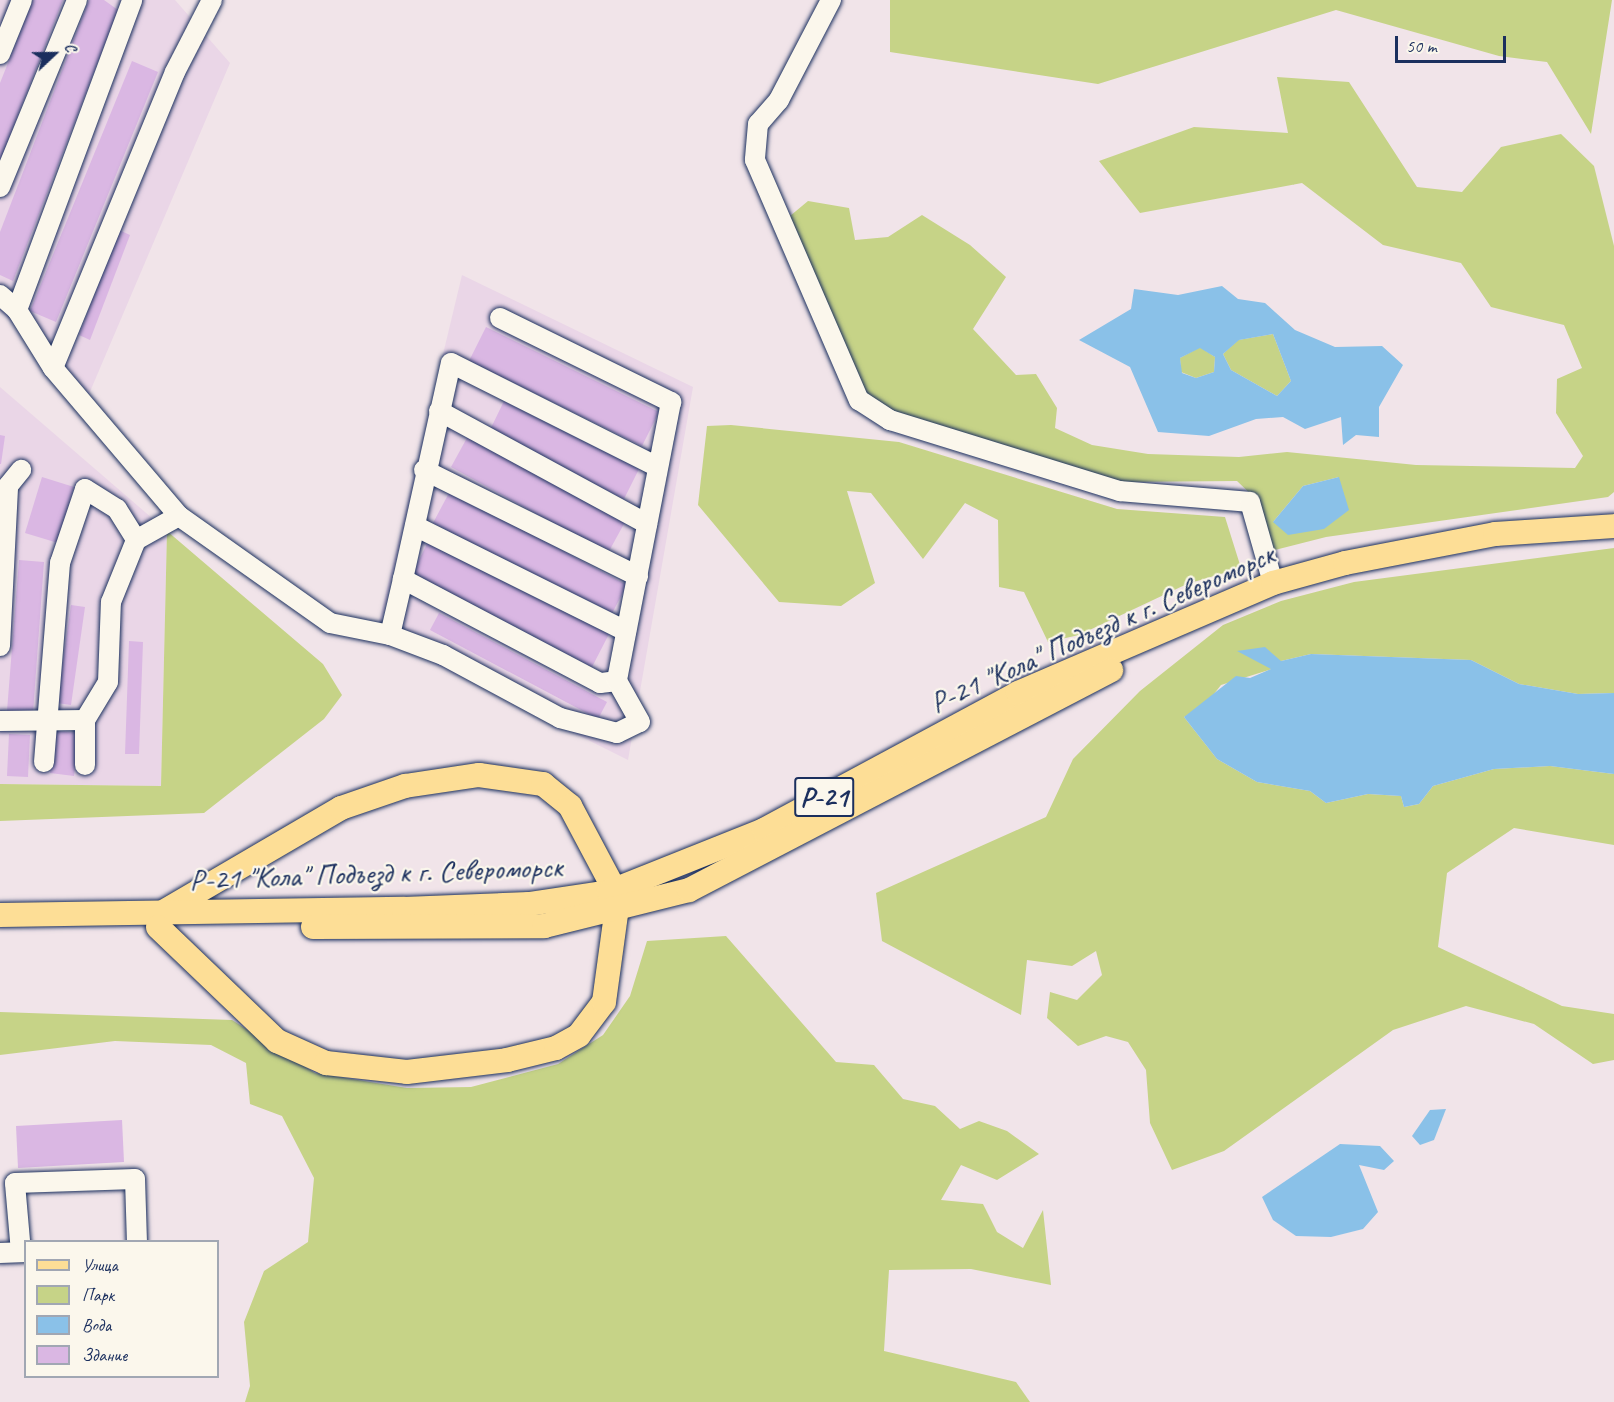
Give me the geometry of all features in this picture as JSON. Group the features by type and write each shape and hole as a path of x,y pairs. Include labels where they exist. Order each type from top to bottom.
{"main road":[{"name":"Р-21 \"Кола\" Подъезд к г. Североморск","path":"0,915 159,920 529,904 642,883 764,830 1018,693 1273,583 1319,570 1495,534 1614,526"},
{"path":"0,924 159,920 544,926 689,890 971,738 1319,570"},
{"path":"159,920 340,808 405,786 479,775 543,784 570,806 613,887"},
{"path":"159,920 277,1041 326,1064 408,1072 507,1060 556,1047 579,1035 604,1002 616,914"}],"lane":[{"path":"0,54 22,0"},
{"path":"0,187 77,0"},
{"path":"17,310 132,0"},
{"path":"53,368 175,72 212,0"},
{"path":"831,0 779,100 758,124 755,160 858,400 890,420 1120,491 1250,502 1273,583"},
{"path":"0,295 17,310 53,368 179,516 330,622 390,634 443,655 560,718 617,733 640,722 617,681 639,576 656,466 671,402 500,318"},
{"path":"390,634 415,526 424,470 451,363 656,466"},
{"path":"439,411 647,524"},
{"path":"0,646 8,486 21,470"},
{"path":"424,470 639,576"},
{"path":"44,762 60,563 84,489 117,509 136,540"},
{"path":"85,765 85,720 108,682 111,602 136,540 179,516"},
{"path":"415,526 626,632"},
{"path":"403,579 600,683 617,681"},
{"path":"0,721 85,720"},
{"path":"0,1253 23,1252 15,1183 135,1179 137,1240"}],"shaded area":[{"path":"0,0 175,0 230,63 86,401 0,310"},
{"path":"462,275 693,387 628,760 376,634"},
{"path":"0,387 167,531 161,786 0,784"}],"green space":[{"path":"890,0 1612,0 1591,134 1547,62 1499,56 1336,10 1098,84 890,52"},
{"path":"1277,77 1349,82 1417,187 1462,192 1501,147 1561,134 1594,166 1614,246 1614,492 1608,497 1326,537 1271,551 1260,503 1237,481 1119,482 892,411 866,394 790,216 808,201 849,208 855,240 888,237 922,215 970,245 1006,277 973,329 1016,375 1036,374 1057,408 1055,428 1092,445 1148,454 1239,457 1287,452 1416,465 1575,468 1583,456 1556,413 1557,379 1582,368 1564,325 1491,307 1461,263 1383,245 1302,183 1140,213 1099,161 1194,127 1288,133","holes":["1339,477 1273,522 1303,486"]},
{"path":"1273,334 1291,381 1277,396 1231,370 1223,354 1238,340"},
{"path":"1200,347 1215,357 1214,372 1196,378 1181,372 1180,358"},
{"path":"731,425 899,442 1117,509 1225,517 1241,568 1187,584 1079,635 1048,642 1024,592 999,587 998,520 965,503 923,559 871,493 847,491 875,583 841,606 779,602 698,505 707,426"},
{"path":"167,531 323,664 342,695 324,719 204,813 0,821 0,784 161,786"},
{"path":"1614,548 1614,693 1578,694 1519,684 1471,660 1311,654 1281,661 1254,658 1272,669 1221,685 1206,704 1184,717 1217,759 1257,782 1310,791 1326,803 1368,794 1401,796 1404,807 1419,804 1433,786 1494,769 1550,766 1614,774 1614,845 1514,828 1447,873 1438,947 1562,1006 1614,1014 1614,1060 1593,1064 1534,1024 1466,1006 1393,1030 1224,1151 1172,1170 1150,1123 1146,1070 1128,1042 1106,1036 1078,1046 1047,1018 1050,992 1077,1000 1102,975 1096,951 1072,966 1027,960 1021,1015 882,941 876,893 1046,817 1073,759 1140,691 1223,625 1281,601 1354,582"},
{"path":"726,936 836,1062 874,1065 903,1099 935,1106 960,1129 979,1121 1007,1131 1039,1154 997,1180 961,1165 941,1200 983,1204 997,1232 1023,1248 1043,1210 1051,1285 971,1269 889,1270 884,1351 1016,1382 1030,1402 245,1402 250,1386 244,1322 264,1271 308,1242 314,1178 282,1116 250,1104 246,1063 211,1045 115,1041 0,1055 0,1012 232,1020 315,1073 407,1088 471,1087 558,1064 603,1035 630,996 647,941"}],"water":[{"path":"1222,286 1238,299 1265,303 1295,330 1335,347 1382,346 1403,365 1379,407 1379,437 1356,435 1343,445 1341,417 1305,429 1283,417 1256,419 1209,436 1158,432 1130,367 1079,340 1131,309 1134,289 1178,295","holes":["1273,334 1291,381 1277,396 1231,370 1223,354 1239,340","1200,348 1215,357 1214,372 1196,378 1182,373 1180,358"]},
{"path":"1339,477 1349,510 1324,529 1288,535 1273,522 1303,486"},
{"path":"1265,647 1281,661 1311,654 1471,660 1519,684 1578,694 1614,693 1614,774 1550,766 1494,769 1433,786 1419,804 1404,807 1401,796 1368,794 1326,803 1310,791 1257,782 1217,759 1184,717 1236,676 1250,678 1271,669 1237,651"},
{"path":"1446,1109 1434,1140 1420,1145 1412,1136 1430,1110"},
{"path":"1340,1144 1380,1146 1394,1161 1384,1170 1359,1165 1378,1212 1363,1229 1331,1237 1296,1236 1273,1220 1262,1197"}],"building":[{"path":"33,0 63,0 0,161 0,83"},
{"path":"89,0 104,0 118,10 13,281 0,275 0,232"},
{"path":"132,61 158,72 56,322 30,311"},
{"path":"119,230 130,235 90,340 79,335"},
{"path":"486,327 659,412 642,446 469,361"},
{"path":"504,401 639,469 624,499 489,432"},
{"path":"0,435 5,436 1,464 0,464"},
{"path":"468,436 625,522 608,553 451,467"},
{"path":"42,477 74,487 58,543 25,533"},
{"path":"450,491 627,585 610,617 433,523"},
{"path":"428,542 609,634 592,667 411,576"},
{"path":"19,560 44,562 33,713 7,711"},
{"path":"71,605 85,607 71,705 57,703"},
{"path":"439,613 607,702 598,719 430,630"},
{"path":"129,641 143,642 139,754 125,754"},
{"path":"54,731 79,733 74,776 50,773"},
{"path":"9,734 30,735 28,777 7,776"},
{"path":"122,1120 124,1162 18,1168 16,1126"}]}
